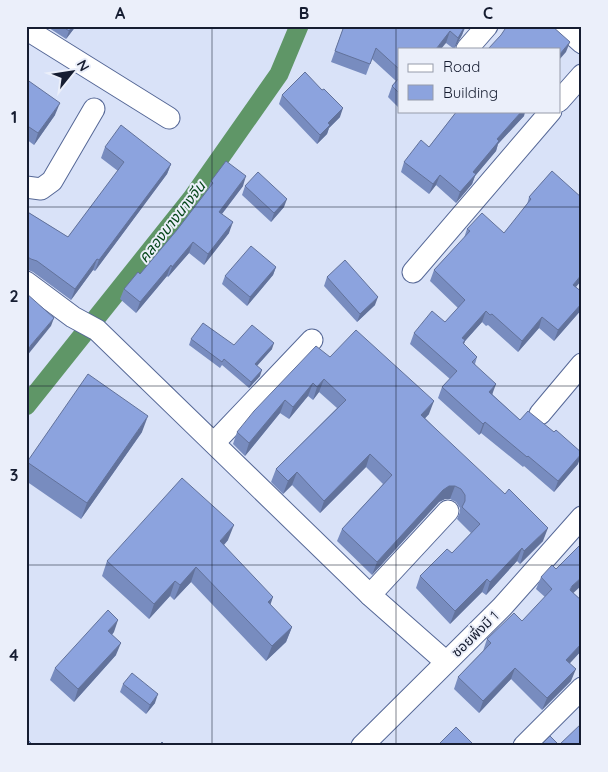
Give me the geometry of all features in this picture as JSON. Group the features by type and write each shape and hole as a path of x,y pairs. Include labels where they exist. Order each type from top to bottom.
{"street":[{"path":"468,48 487,26"},
{"path":"563,26 582,42"},
{"path":"26,29 169,118"},
{"path":"560,100 582,75"},
{"path":"26,187 41,189 52,181 94,109"},
{"path":"413,272 550,112"},
{"path":"26,282 73,317 97,330 370,595 446,662"},
{"path":"214,444 312,340"},
{"path":"540,414 582,364"},
{"path":"370,595 448,511"},
{"name":"ซอยพึ่งมี 1","path":"362,746 502,607 582,517"},
{"path":"524,746 581,691"}],"building":[{"path":"62,26 73,26 69,31"},
{"path":"344,26 465,26 458,38 450,31 437,48 398,48 398,68 376,48 370,64 335,51"},
{"path":"507,26 552,26 570,42 560,54 560,48 489,48"},
{"path":"305,72 343,108 328,123 330,125 320,135 282,95"},
{"path":"26,79 60,103 38,133 26,125"},
{"path":"398,79 398,92 392,86"},
{"path":"456,112 521,112 497,139 499,141 473,172 476,174 460,192 440,175 433,184 404,162 421,140 429,147"},
{"path":"121,125 171,164 75,289 37,261 26,256 26,211 68,237 124,162 105,147"},
{"path":"226,161 246,176 219,212 233,222 208,254 193,242 140,302 124,289 138,272 140,274 177,230 213,183 211,181"},
{"path":"552,171 582,198 582,274 573,285 582,292 582,303 558,330 542,317 522,341 492,314 490,315 486,311 462,338 465,340 463,343 477,357 472,362 496,384 489,392 520,420 528,411 554,432 556,430 582,453 558,481 485,422 483,424 442,387 457,371 414,333 432,311 445,322 465,300 434,270 470,231 467,229 482,213 504,233 531,199 529,197"},
{"path":"258,172 287,199 274,213 245,186"},
{"path":"251,246 276,267 250,297 225,276"},
{"path":"345,260 378,297 360,314 327,277"},
{"path":"26,293 54,318 26,353"},
{"path":"203,323 234,345 252,325 274,343 255,364 262,370 251,382 224,359 222,362 191,339"},
{"path":"356,330 434,401 421,415 505,494 509,489 548,528 524,551 522,548 490,582 487,579 455,611 420,576 447,549 452,553 480,524 462,507 465,495 461,489 449,486 443,490 377,562 342,529 392,475 370,454 324,501 297,472 288,481 276,469 346,400 324,379 317,387 313,383 293,407 285,400 249,443 237,432 254,411 316,346 330,357"},
{"path":"88,374 148,416 87,503 27,462"},
{"path":"182,478 234,525 220,541 273,597 268,602 292,627 272,646 196,567 180,585 175,581 154,604 107,561"},
{"path":"582,543 582,577 570,590 582,601 582,643 566,660 576,669 547,698 515,668 483,701 458,677 491,643 487,639 514,613 522,621 552,589 541,577 552,565 556,569"},
{"path":"108,610 118,620 108,631 121,643 78,689 55,668"},
{"path":"132,673 158,694 150,705 123,684"},
{"path":"582,723 582,746 540,746 550,736 559,745"},
{"path":"456,727 475,746 437,746"},
{"path":"26,738 34,746 26,746"},
{"path":"162,742 166,746 158,746"}],"waterway":[{"name":"คลองบางนางจีน","path":"26,406 192,198 279,74 299,26"}]}
